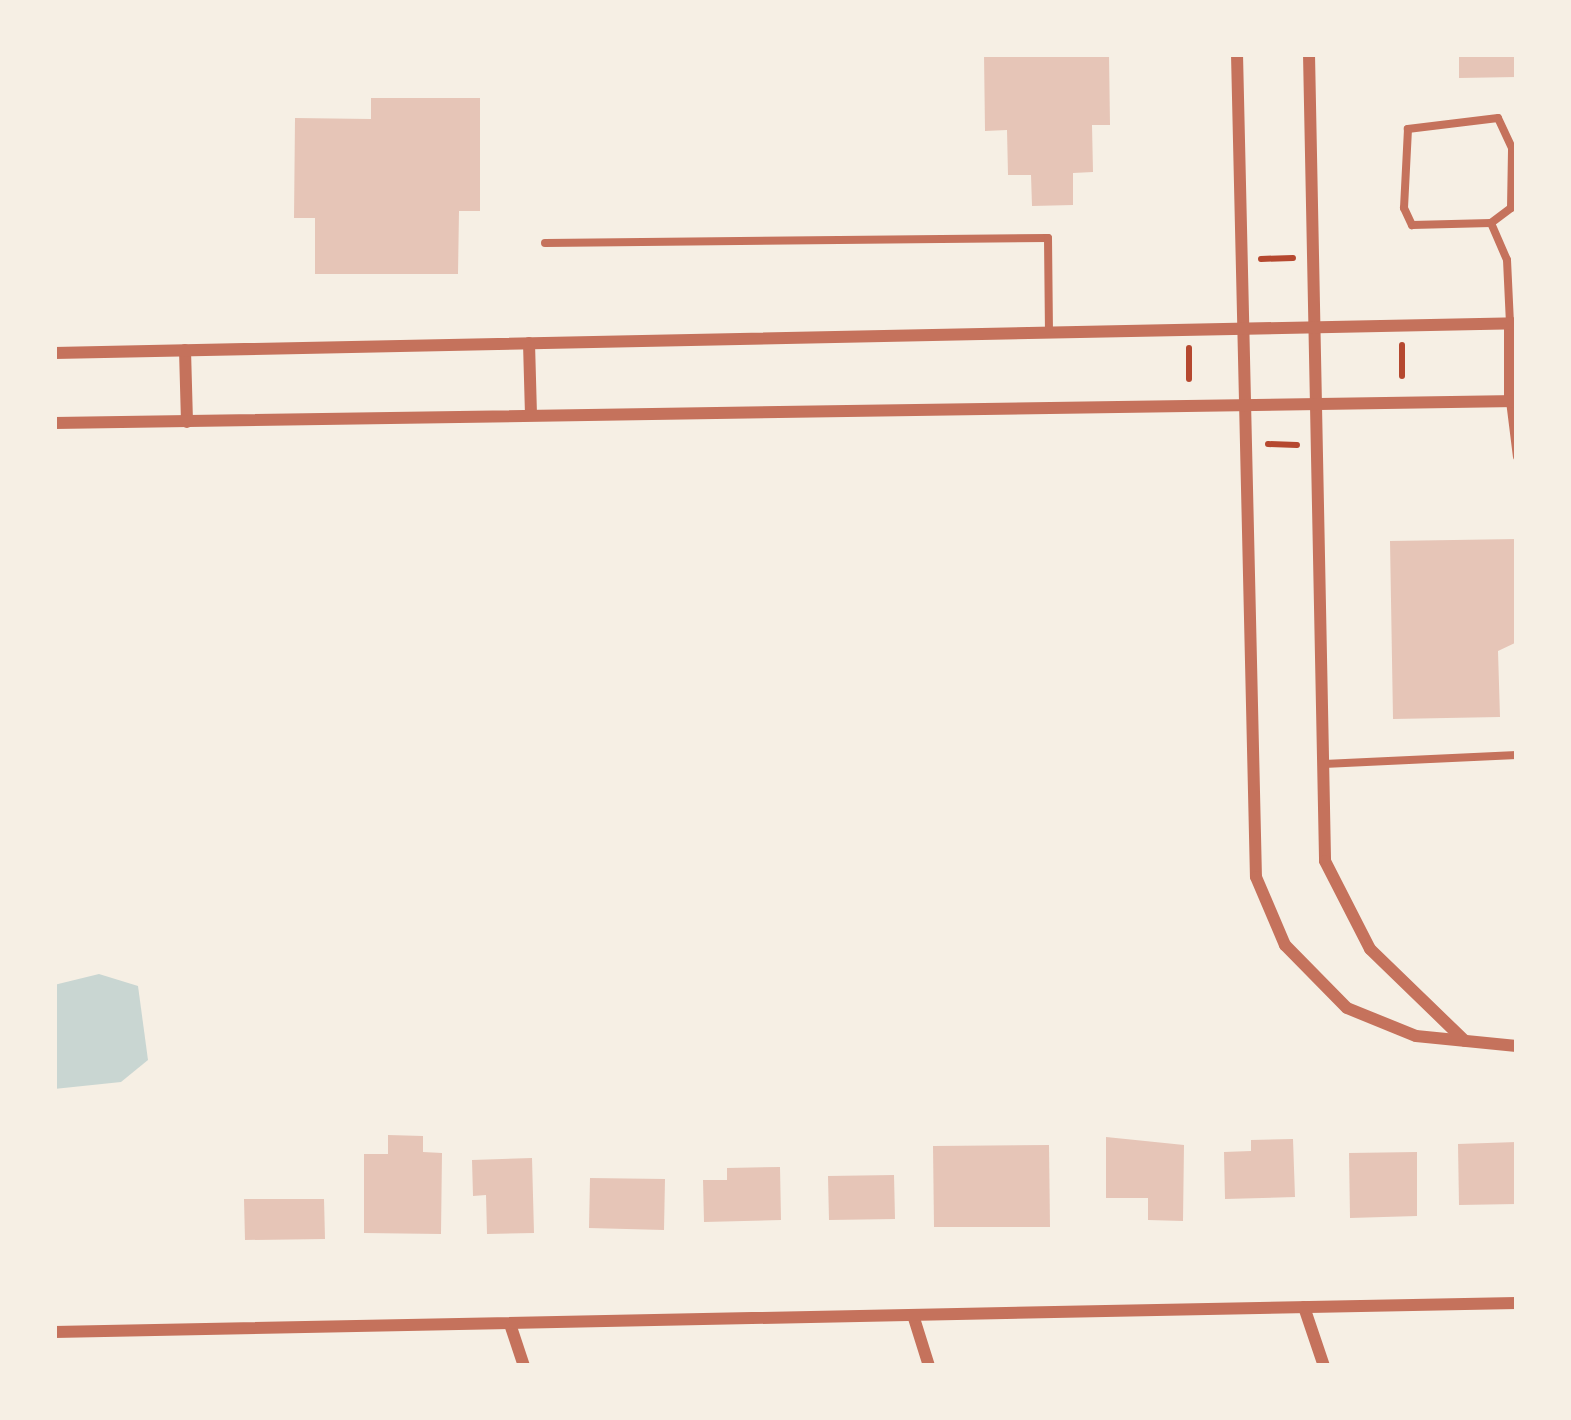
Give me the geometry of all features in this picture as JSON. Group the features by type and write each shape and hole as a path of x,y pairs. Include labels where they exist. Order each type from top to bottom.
{"street":[{"path":"1237,54 1252,841 1269,914 1285,945 1347,1008 1378,1025 1466,1042 1517,1046"},
{"path":"1309,54 1325,861 1348,919 1397,981 1466,1042"},
{"path":"54,352 1513,323 1514,400 54,424"},
{"path":"530,343 531,415"},
{"path":"185,350 188,422"},
{"path":"54,1332 1517,1304"},
{"path":"1304,1307 1324,1366"},
{"path":"913,1315 929,1366"},
{"path":"510,1324 524,1366"}],"lane":[{"path":"1498,118 1513,148 1511,208 1491,223 1412,225 1404,208 1408,129 1498,118"},
{"path":"1491,223 1507,260 1513,323"},
{"path":"545,243 1048,238 1049,333"},
{"path":"1514,400 1517,457"},
{"path":"1323,764 1517,755"}],"path":[{"path":"1261,259 1293,258"},
{"path":"1402,341 1402,376"},
{"path":"1189,344 1189,379"},
{"path":"1265,444 1301,446"}],"shaded area":[{"path":"99,974 138,986 148,1060 121,1082 54,1089 54,985"}],"building":[{"path":"984,54 1109,54 1110,125 1092,125 1093,172 1073,173 1073,205 1032,206 1031,175 1008,175 1007,130 985,131"},
{"path":"1459,54 1517,54 1517,77 1459,78"},
{"path":"371,98 480,98 480,211 459,211 458,274 315,274 315,218 294,218 295,118 371,119"},
{"path":"1517,539 1517,642 1498,651 1500,717 1393,719 1390,541"},
{"path":"388,1135 423,1136 423,1152 442,1153 441,1234 364,1233 364,1154 388,1154"},
{"path":"1106,1137 1184,1145 1183,1221 1148,1220 1148,1198 1106,1198"},
{"path":"1293,1139 1295,1197 1225,1199 1224,1152 1251,1151 1251,1140"},
{"path":"1517,1142 1517,1204 1459,1205 1458,1144"},
{"path":"1049,1145 1050,1227 934,1227 933,1146"},
{"path":"1417,1152 1417,1216 1350,1218 1349,1153"},
{"path":"532,1158 534,1233 487,1234 486,1195 473,1196 472,1160"},
{"path":"780,1167 781,1220 704,1222 703,1180 727,1180 727,1168"},
{"path":"894,1175 895,1219 829,1220 828,1176"},
{"path":"590,1178 665,1179 664,1230 589,1228"},
{"path":"244,1199 324,1199 325,1239 245,1240"}]}
